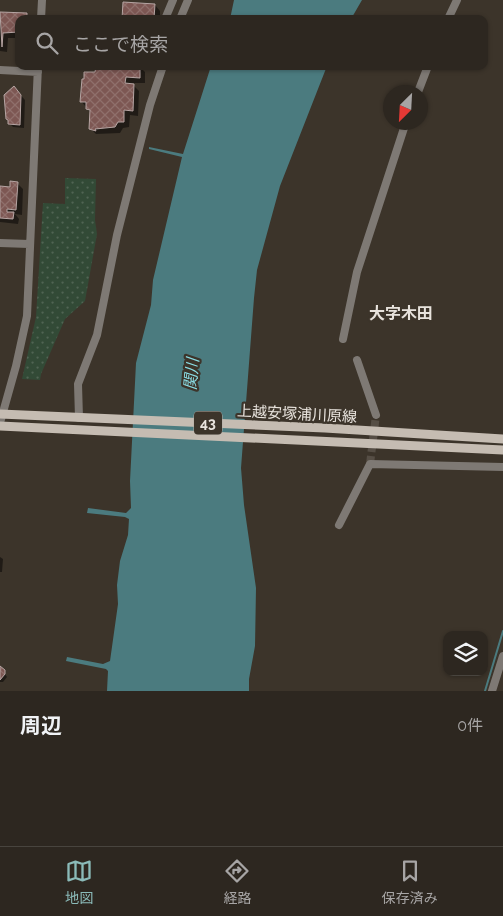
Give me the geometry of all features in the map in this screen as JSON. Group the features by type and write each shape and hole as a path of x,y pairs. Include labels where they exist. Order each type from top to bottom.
{"main road":[{"name":"上越安塚浦川原線","path":"0,419 90,418 325,428 503,439"},
{"name":"上越安塚浦川原線","path":"0,419 90,430 503,450"}],"street":[{"path":"41,15 42,0"},
{"path":"167,15 174,0"},
{"path":"182,15 188,0"},
{"path":"450,15 457,0"},
{"path":"0,70 15,70"},
{"path":"0,419 16,366 26,316 38,70"},
{"path":"79,418 78,384 97,335 117,234 150,105 162,70"},
{"path":"421,85 426,70"},
{"path":"343,339 357,272 403,130"},
{"path":"0,243 29,244"},
{"path":"357,360 376,415"},
{"path":"338,525 370,464 503,467"},
{"path":"492,691 503,656"}],"green space":[{"path":"65,178 96,179 95,220 97,234 85,301 65,319 40,380 22,379 36,317 43,203 65,204"}],"water":[{"path":"234,0 362,0 353,15 231,15"},
{"name":"関川","path":"210,70 325,70 280,186 257,270 241,468 244,505 256,588 255,646 249,679 249,691 107,691 108,671 106,669 66,661 67,657 103,664 110,661 118,604 117,585 120,561 128,535 129,519 87,513 88,508 126,513 131,508 130,481 136,363 151,305 153,280 182,157 149,149 149,147 183,154"}],"building":[{"path":"123,2 155,4 154,15 122,15"},
{"path":"0,12 27,13 27,15 15,15 15,32 3,33 2,47"},
{"path":"95,70 140,70 140,78 126,77 125,83 134,84 133,111 124,110 124,122 118,122 115,127 95,129 96,131 89,129 90,110 86,109 86,102 80,102 84,72 95,72"},
{"path":"14,86 21,95 20,125 8,124 6,119 4,95"},
{"path":"10,181 18,182 16,210 7,209 7,212 14,212 13,219 0,218 0,186 10,187"},
{"path":"0,666 5,670 5,674 0,680"}],"waterway":[{"path":"485,691 503,631"}],"tunnel":[{"path":"370,464 376,415"}],"district":[{"name":"大字木田","path":"401,313"}]}
